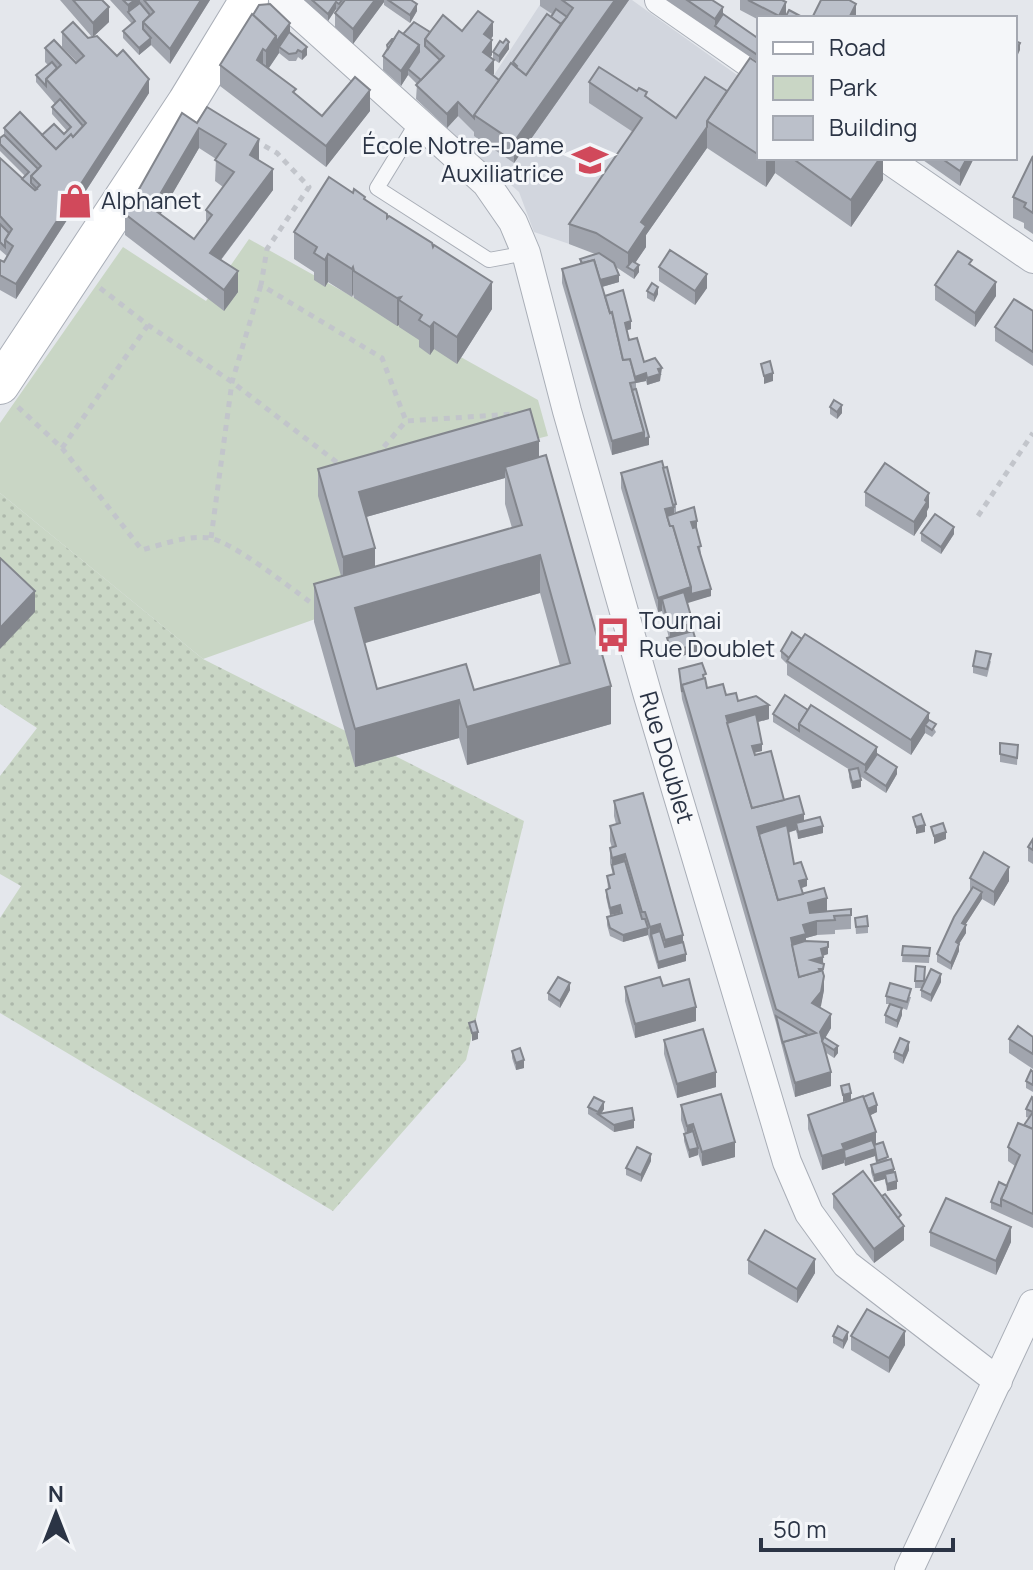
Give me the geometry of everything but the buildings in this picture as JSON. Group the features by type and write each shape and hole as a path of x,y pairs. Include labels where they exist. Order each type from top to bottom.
{"street":[{"path":"5,392 39,324 78,270 187,102 249,0"},
{"name":"Rue Doublet","path":"283,0 486,183 513,222 526,253 567,411 648,696 787,1162 809,1213 846,1264 998,1381"},
{"path":"659,0 757,69"},
{"path":"889,160 1033,259"},
{"path":"909,1570 1033,1304"}],"lane":[{"path":"418,121 377,188 489,260 526,253"}],"path":[{"path":"211,538 232,382 261,285 267,249 309,187 277,153 252,139"},
{"path":"78,270 344,468"},
{"path":"261,285 382,358 406,421"},
{"path":"62,448 148,325"},
{"path":"5,392 62,448 142,550 182,539 211,538 245,556 310,602 325,602"},
{"path":"367,466 406,421 567,411"},
{"path":"978,516 1033,433"}],"shaded area":[{"name":"École Notre-Dame Auxiliatrice","path":"543,0 632,0 751,85 640,242 646,247 628,274 596,253 534,232 519,192 447,128 494,75"}],"green space":[{"path":"249,239 538,400 548,436 322,491 352,606 203,659 0,493 0,423 123,247 206,301"},
{"path":"0,493 203,659 524,821 466,1060 333,1211 0,1013 0,918 21,886 0,874 0,776 37,728 0,704"}],"place":[{"name":"École Notre-Dame Auxiliatrice","path":"590,160"},
{"name":"Alphanet","path":"75,201"},
{"name":"Tournai Rue Doublet","path":"613,635"}]}
